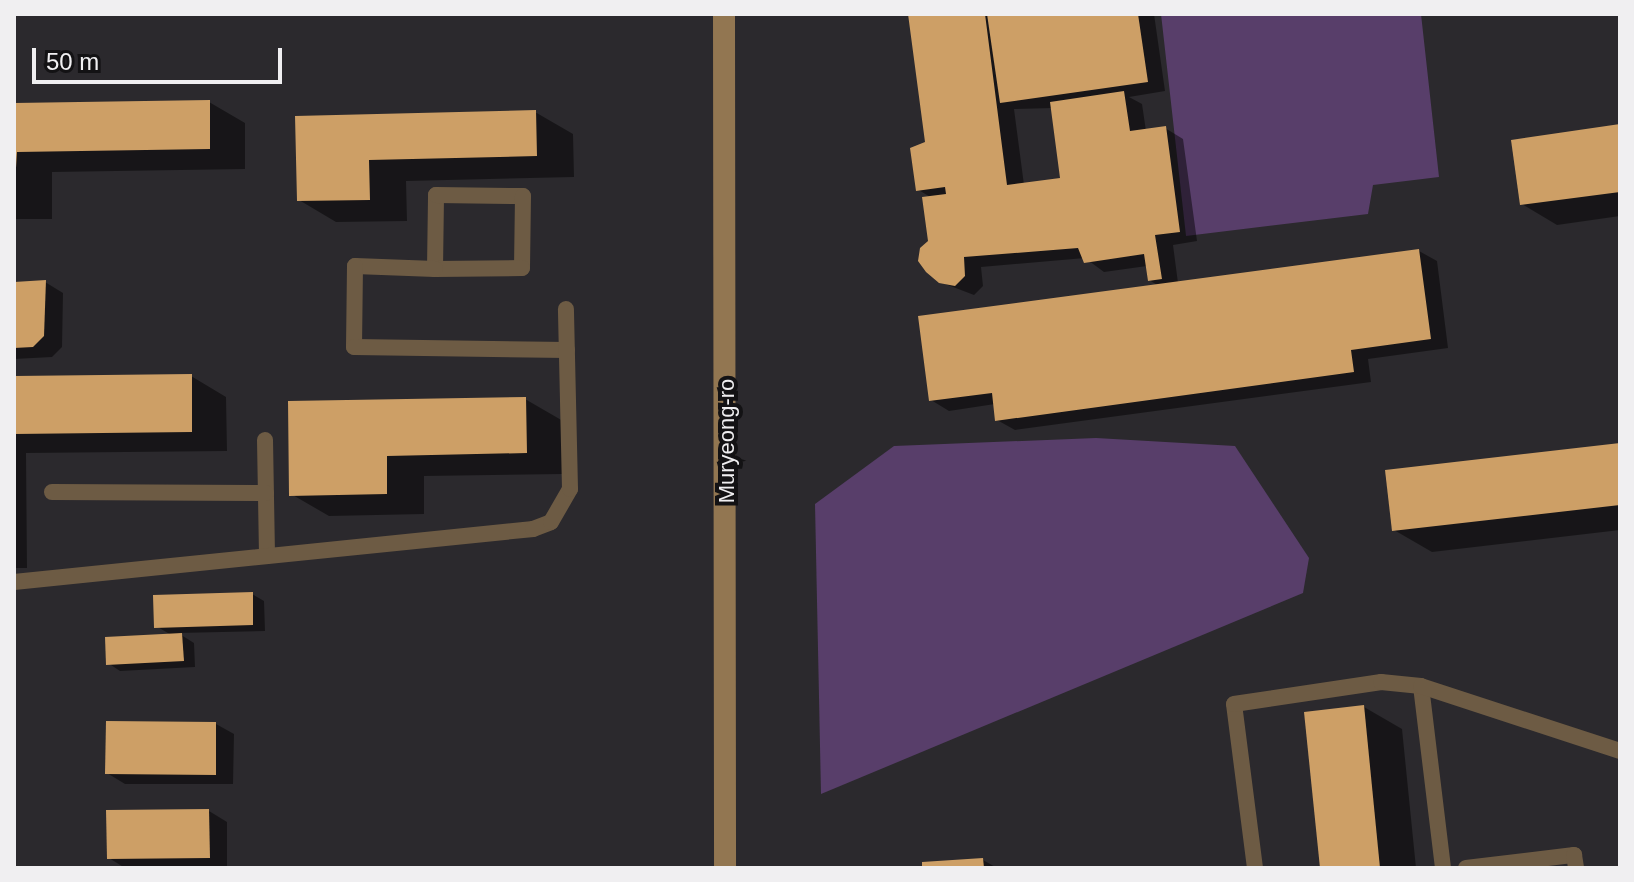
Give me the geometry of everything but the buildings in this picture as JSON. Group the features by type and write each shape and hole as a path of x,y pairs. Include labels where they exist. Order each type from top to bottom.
{"main road":[{"name":"Muryeong-ro","path":"724,14 725,868"}],"lane":[{"path":"435,269 436,195 523,196 522,268 435,269 355,266 354,347 567,350"},
{"path":"14,582 533,529 551,522 570,489 566,309"},
{"path":"265,440 267,556"},
{"path":"52,492 266,493"},
{"path":"1255,868 1234,704 1381,682 1421,686 1620,751"},
{"path":"1421,686 1443,868"},
{"path":"1466,868 1574,855 1576,868"}],"shaded area":[{"path":"1161,14 1421,14 1439,177 1373,185 1368,214 1186,236"},
{"path":"1096,438 1235,446 1309,558 1303,593 821,794 815,504 894,446"}]}
